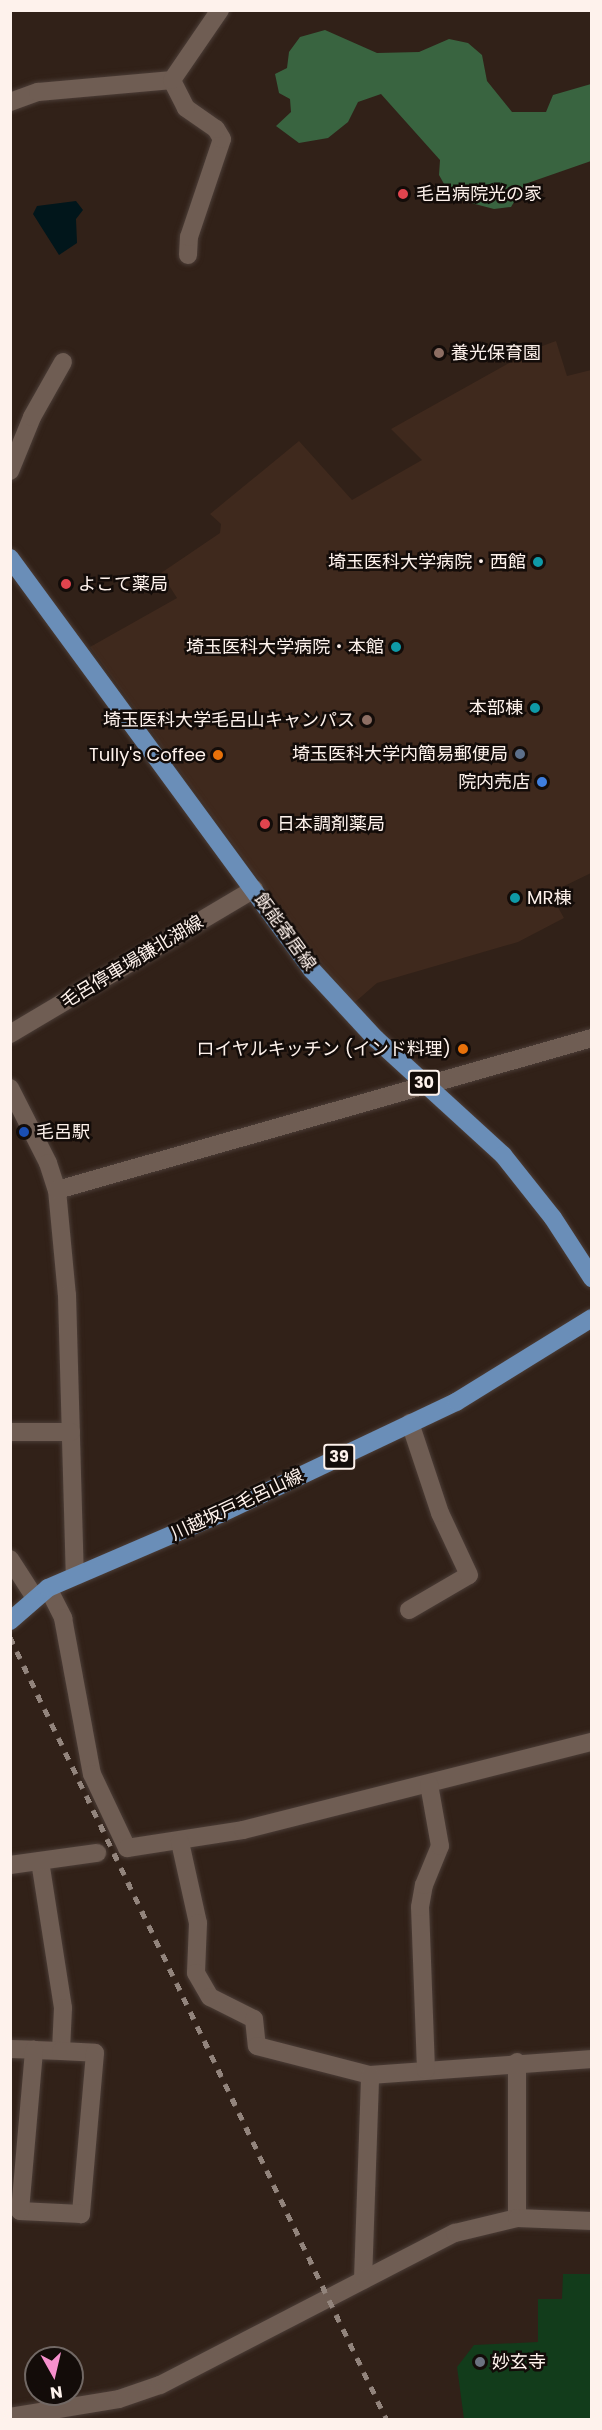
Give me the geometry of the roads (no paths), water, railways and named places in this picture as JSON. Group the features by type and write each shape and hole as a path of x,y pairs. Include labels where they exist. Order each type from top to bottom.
{"main road":[{"name":"飯能寄居線","path":"10,558 327,989 519,1172 591,1278"},
{"name":"川越坂戸毛呂山線","path":"10,1621 42,1593 75,1574 222,1513 410,1423 495,1380 591,1318"}],"street":[{"path":"172,80 220,10"},
{"path":"10,102 38,92 172,80"},
{"path":"172,80 186,108 216,129 222,139 189,237 188,255"},
{"path":"10,471 32,417 63,362"},
{"name":"毛呂停車場鎌北湖線","path":"10,1034 254,889"},
{"path":"57,1190 591,1038"},
{"path":"10,1088 48,1163 57,1190 67,1295 75,1574"},
{"path":"409,1610 469,1575 440,1513 410,1423"},
{"path":"10,1432 71,1432"},
{"path":"10,1559 63,1618 82,1739 92,1774 127,1848 180,1842 429,1784 591,1742"},
{"path":"426,2070 420,1907 424,1885 440,1846 429,1784"},
{"path":"180,1842 198,1923 196,1973 210,1997 254,2019 257,2046 370,2075 517,2062 591,2059"},
{"path":"10,1866 97,1853"},
{"path":"40,1861 63,2008 61,2051"},
{"path":"10,2049 61,2051 95,2053 81,2214 20,2211 34,2050"},
{"path":"517,2062 517,2218"},
{"path":"363,2280 370,2075"},
{"path":"10,2417 58,2415 119,2399 160,2385 455,2234 517,2218 591,2221"}],"railway":[{"path":"10,1637 387,2420"}],"place":[{"name":"毛呂病院光の家","path":"403,194"},
{"name":"養光保育園","path":"439,353"},
{"name":"埼玉医科大学病院・西館","path":"538,562"},
{"name":"よこて薬局","path":"66,584"},
{"name":"埼玉医科大学病院・本館","path":"396,647"},
{"name":"本部棟","path":"535,708"},
{"name":"埼玉医科大学毛呂山キャンパス","path":"367,720"},
{"name":"埼玉医科大学内簡易郵便局","path":"520,754"},
{"name":"Tully's Coffee","path":"218,755"},
{"name":"院内売店","path":"542,782"},
{"name":"日本調剤薬局","path":"265,824"},
{"name":"MR棟","path":"515,898"},
{"name":"ロイヤルキッチン (インド料理)","path":"463,1049"},
{"name":"毛呂駅","path":"24,1132"},
{"name":"妙玄寺","path":"480,2362"}]}
